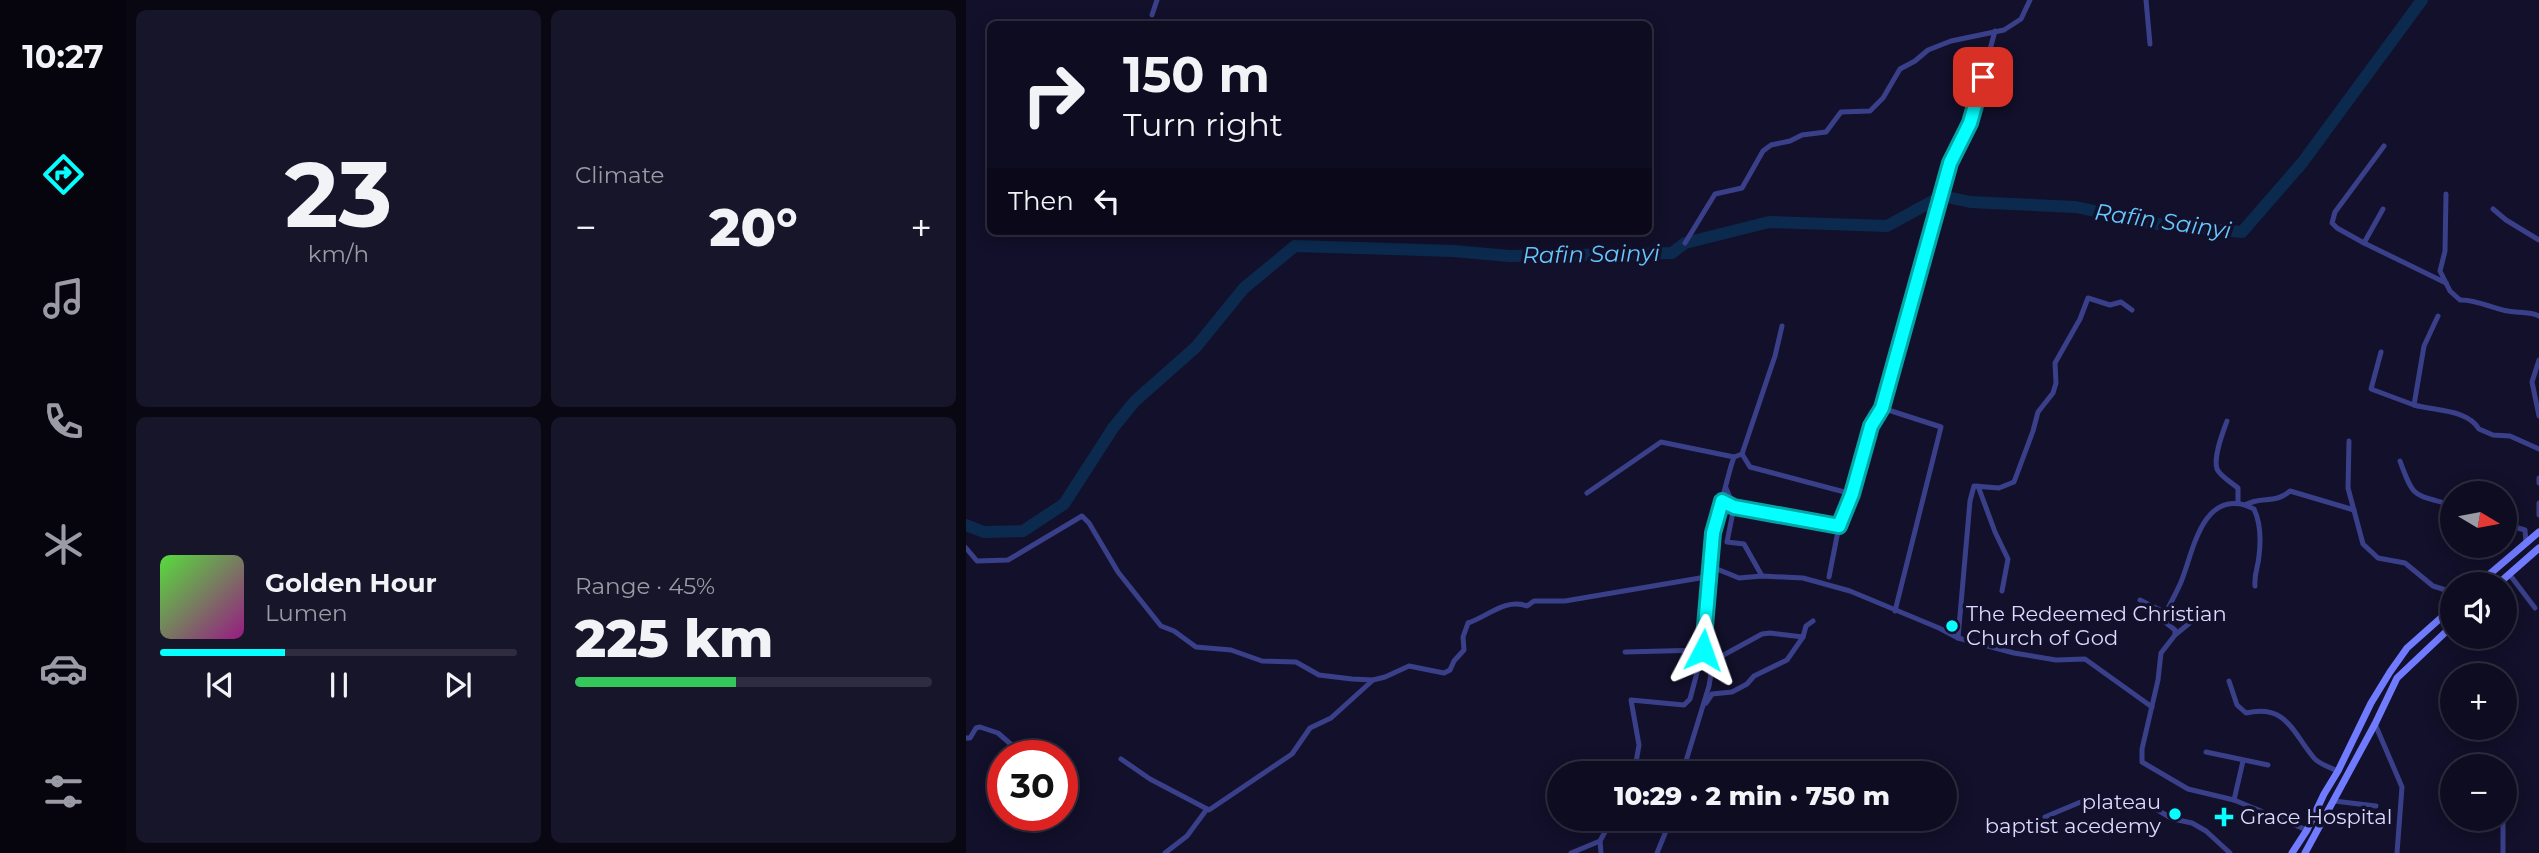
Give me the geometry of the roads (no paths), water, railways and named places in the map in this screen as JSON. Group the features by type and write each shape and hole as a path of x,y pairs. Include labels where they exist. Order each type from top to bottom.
{"main road":[{"path":"2491,572 2539,532"},
{"path":"2513,572 2539,548"},
{"path":"2292,853 2307,830 2390,671 2406,648 2440,618"},
{"path":"2305,853 2397,678 2440,637"}],"street":[{"path":"1152,15 1157,0"},
{"path":"1685,243 1716,194 1742,188 1763,151 1771,145 1802,135 1826,132 1841,112 1870,111 1883,98 1900,69 1928,50 1951,41 2004,30 2021,19 2030,0"},
{"path":"2146,0 2150,44"},
{"path":"1829,577 1839,526 1852,494 1871,426 1882,408 1950,163 1970,123 1996,32"},
{"path":"2384,146 2336,212 2332,223 2364,243 2446,283"},
{"path":"2446,194 2445,251 2440,271 2450,291 2460,300 2468,299 2494,309 2532,312 2539,316"},
{"path":"2364,243 2383,209"},
{"path":"2493,209 2539,240"},
{"path":"1958,638 1970,500 1974,486 1999,488 2014,482 2038,412 2053,393 2056,383 2055,363 2080,320 2088,298 2110,305 2121,302 2132,310"},
{"path":"2414,405 2424,346 2438,316"},
{"path":"1742,454 1775,356 1782,326"},
{"path":"2381,352 2371,389 2414,405 2463,416 2479,429 2493,435 2510,436 2539,449"},
{"path":"2539,360 2532,383 2539,416"},
{"path":"1882,408 1941,427 1895,611"},
{"path":"2227,421 2218,446 2217,466 2218,471 2238,488 2242,504"},
{"path":"2349,441 2348,488 2363,544 2378,558 2405,563 2433,586 2440,588"},
{"path":"1587,492 1661,442 1734,457 1742,454"},
{"path":"1742,454 1750,467 1852,494"},
{"path":"1638,761 1639,746 1631,700 1684,705 1690,699 1703,650 1713,533 1734,457"},
{"path":"2400,461 2409,486 2417,496 2440,502"},
{"path":"1978,486 2008,559 2002,591"},
{"path":"1726,488 1734,507 1727,541 1731,544 1744,544 1762,576"},
{"path":"2175,635 2175,630 2165,622 2166,613 2180,584 2202,524 2213,511 2222,505 2242,504 2255,499 2281,499 2290,491 2354,510"},
{"path":"1722,501 1734,507 1839,526"},
{"path":"2539,503 2539,522"},
{"path":"2242,504 2254,509 2259,520 2260,547 2254,573 2255,586"},
{"path":"966,548 976,561 1008,560 1082,516 1089,523 1118,572 1161,626 1174,631 1196,647 1230,650 1262,661 1296,662 1319,675 1373,680"},
{"path":"2517,528 2525,530 2526,543"},
{"path":"1165,853 1187,836 1208,809 1246,787 1292,754 1310,728 1331,718 1373,680 1409,666 1444,673 1450,670 1464,650 1463,637 1468,623 1480,619 1491,610 1520,603 1527,606 1534,601 1565,601 1635,590 1700,578 1717,569 1739,578 1762,576 1803,579 1825,584 1850,591 1958,638 2014,653 2056,660 2085,659 2152,707"},
{"path":"2517,584 2535,608"},
{"path":"2140,600 2166,613"},
{"path":"2197,617 2175,635 2161,653 2142,749 2142,762 2188,789 2234,800 2307,830"},
{"path":"1702,708 1712,694 1732,692 1754,676 1787,660 1803,637 1806,626 1813,621"},
{"path":"1709,663 1762,634 1803,637"},
{"path":"1626,652 1703,650"},
{"path":"1686,761 1711,674 1703,650"},
{"path":"2229,681 2241,710 2246,713 2264,710 2288,721 2315,761 2338,771"},
{"path":"2375,724 2402,787 2397,853"},
{"path":"966,738 970,738 976,728 981,727 998,733 1006,740"},
{"path":"2206,752 2267,765"},
{"path":"1121,759 1150,779 1208,809"},
{"path":"2234,800 2244,761"},
{"path":"2045,817 2083,801 2147,804 2173,819 2192,822 2230,853"},
{"path":"2334,802 2376,806"},
{"path":"1601,853 1600,841 1605,831"},
{"path":"1657,853 1666,831"},
{"path":"2503,831 2503,853"},
{"path":"1571,853 1600,841"}],"waterway":[{"name":"Rafin Sainyi","path":"966,525 984,532 1023,531 1064,504 1113,428 1135,401 1196,347 1244,288 1295,246 1454,251 1509,256 1672,253 1685,243 1769,222 1887,226 1942,196 1970,202 2076,207 2149,223 2242,232 2302,163 2422,0"}],"place":[{"name":"The Redeemed Christian Church of God","path":"1952,626"},
{"name":"plateau baptist acedemy","path":"2175,814"},
{"name":"Grace Hospital","path":"2224,817"}]}
